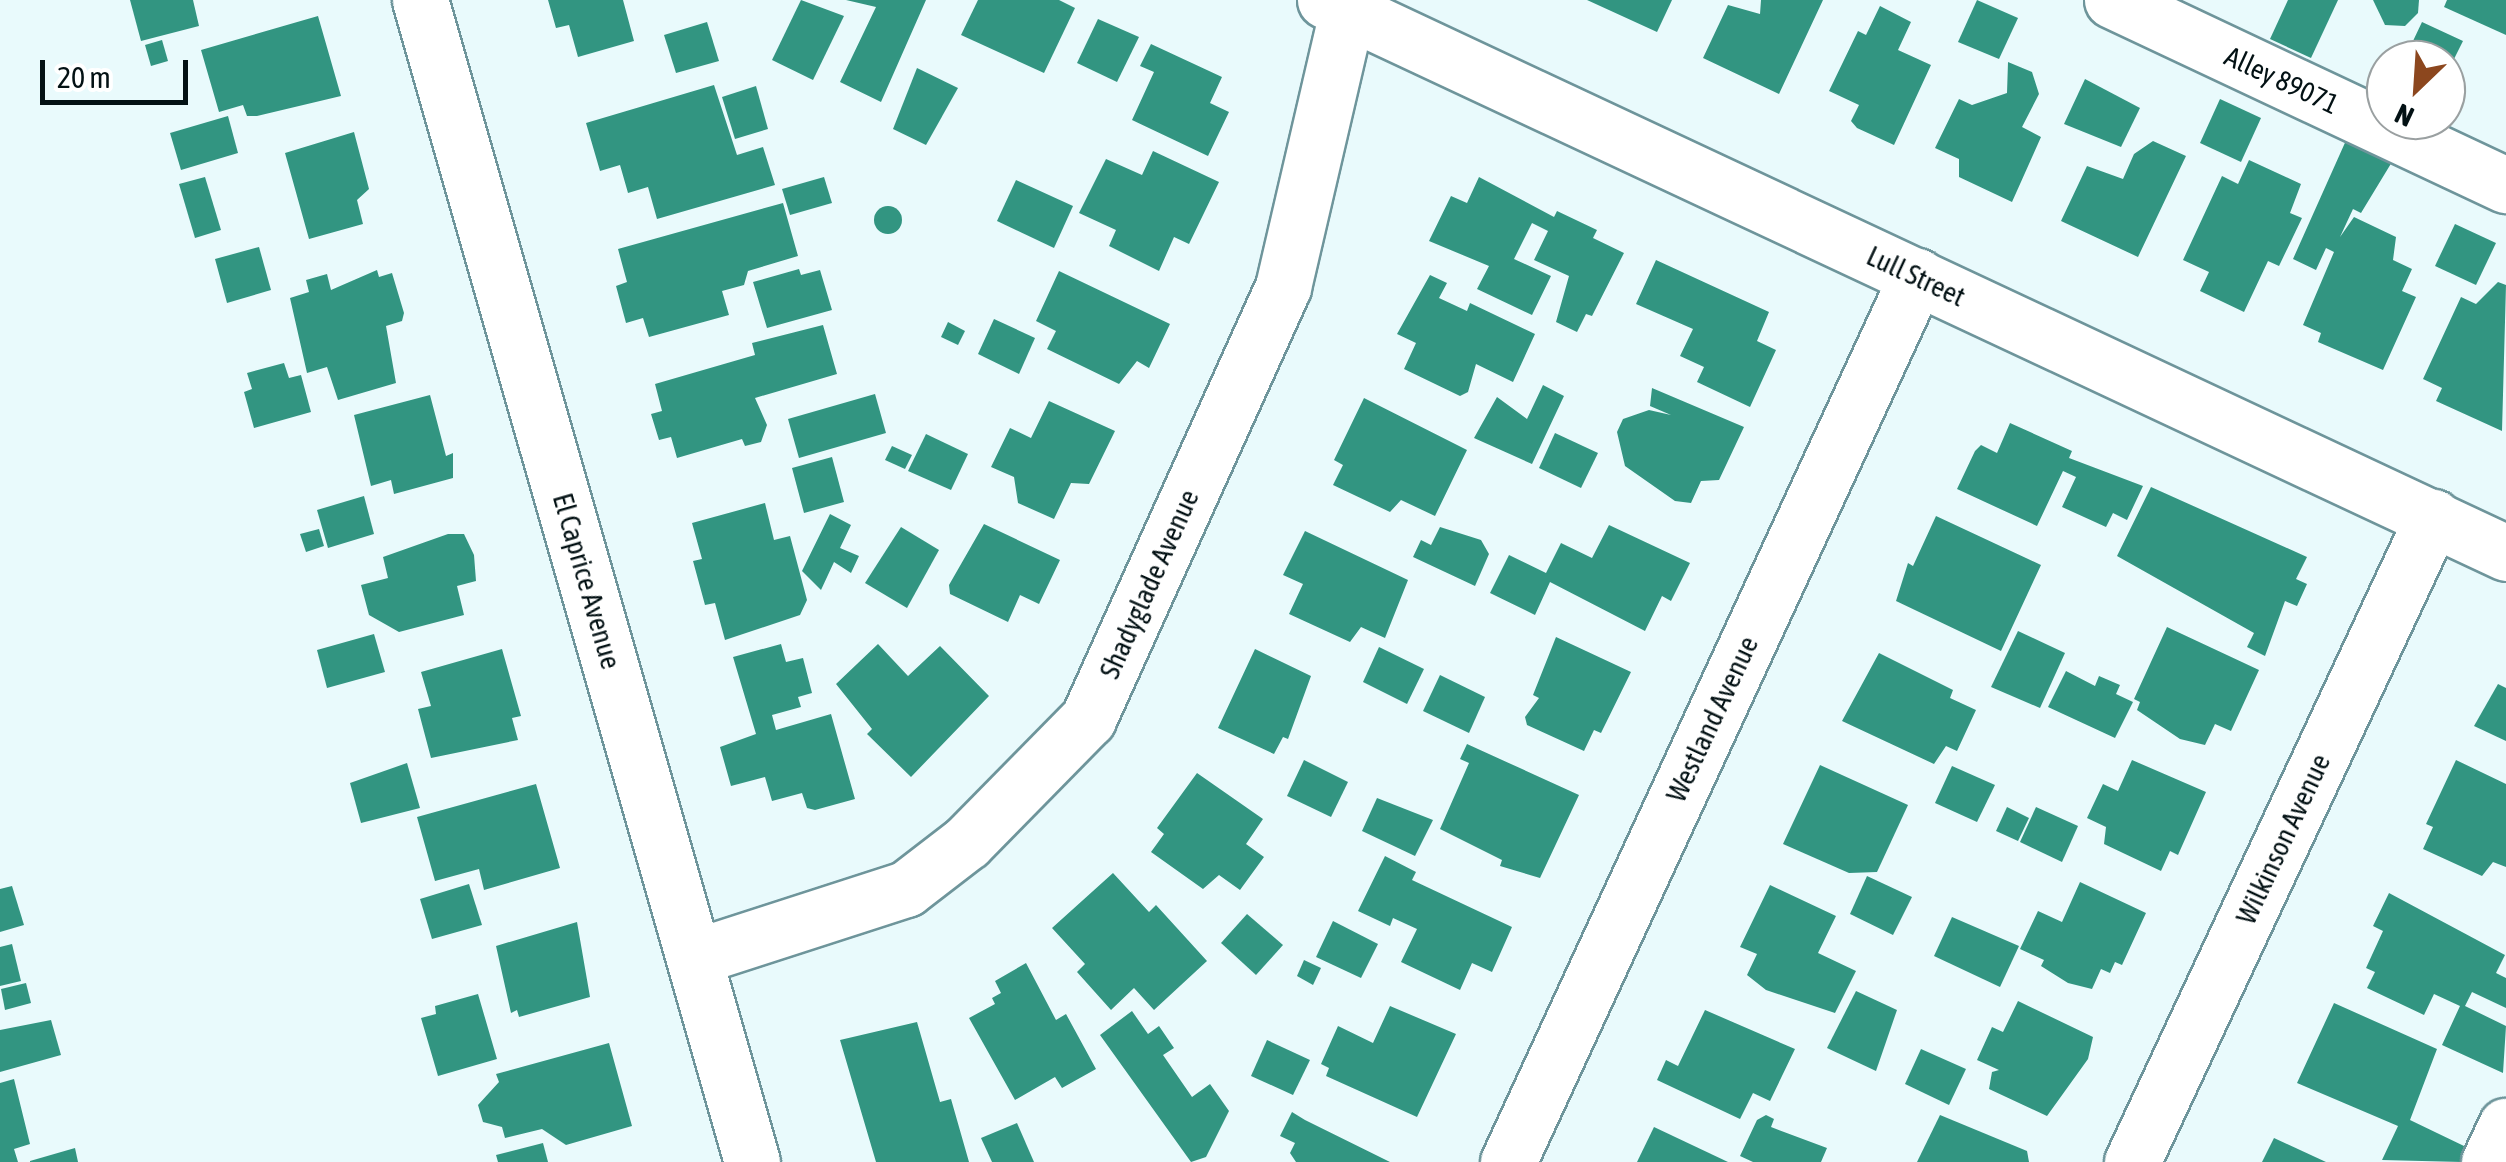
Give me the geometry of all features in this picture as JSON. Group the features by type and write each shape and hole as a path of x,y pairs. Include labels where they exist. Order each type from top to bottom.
{"street":[{"name":"El Caprice Avenue","path":"420,0 752,1162"},
{"name":"Alley 89071","path":"2112,0 2506,185"},
{"name":"Shadyglade Avenue","path":"695,958 906,890 967,842 1088,719 1284,286 1341,4"},
{"name":"Lull Street","path":"1341,4 2506,553"},
{"name":"Westland Avenue","path":"1508,1162 1917,276"},
{"name":"Wilkinson Avenue","path":"2132,1162 2433,517"},
{"path":"2489,1162 2506,1126"}],"building":[{"path":"130,0 193,0 199,26 141,41"},
{"path":"548,0 623,0 634,41 578,57 569,25 556,28"},
{"path":"801,0 844,16 813,80 772,60"},
{"path":"846,0 926,0 881,102 840,82 876,7"},
{"path":"978,0 1059,0 1075,8 1044,73 961,35"},
{"path":"1587,0 1672,0 1657,32"},
{"path":"1761,0 1823,0 1779,94 1703,58 1728,5 1760,14"},
{"path":"1977,0 2018,18 1999,59 1958,42"},
{"path":"2288,0 2338,0 2311,58 2270,39"},
{"path":"2373,0 2419,0 2418,13 2405,26 2385,25"},
{"path":"2447,0 2506,0 2506,35 2444,7"},
{"path":"1880,6 1911,22 1898,50 1931,65 1894,145 1857,128 1851,121 1859,105 1829,91 1858,31 1866,35"},
{"path":"318,16 341,96 257,116 247,116 243,105 219,112 201,50"},
{"path":"1098,19 1139,37 1117,82 1077,63"},
{"path":"707,22 719,61 676,73 664,35"},
{"path":"2422,22 2461,40 2413,40"},
{"path":"162,40 168,61 151,66 145,45"},
{"path":"1151,44 1222,77 1210,103 1229,112 1208,156 1132,120 1154,72 1140,66"},
{"path":"2008,62 2032,72 2039,94 2022,127 2041,137 2012,202 1959,177 1959,159 1935,148 1959,99 1972,105 2007,93"},
{"path":"917,68 958,88 926,145 893,129"},
{"path":"2085,79 2140,108 2121,147 2064,124"},
{"path":"714,85 737,155 763,147 775,185 657,219 648,187 628,193 620,165 600,171 586,123"},
{"path":"756,86 768,129 735,139 722,97"},
{"path":"2220,99 2261,118 2241,162 2200,143"},
{"path":"228,116 238,153 181,170 170,133"},
{"path":"354,132 369,189 357,200 363,224 309,239 285,153"},
{"path":"2348,136 2395,157 2361,213 2353,209 2340,237 2354,217 2396,237 2393,260 2412,269 2402,291 2416,297 2383,370 2318,342 2321,333 2303,325 2334,252 2326,248 2316,270 2293,259"},
{"path":"2153,141 2186,156 2138,257 2061,221 2087,166 2123,179 2134,154"},
{"path":"1153,151 1219,182 1189,244 1174,237 1159,271 1109,246 1116,230 1079,213 1106,159 1142,175"},
{"path":"2249,160 2301,184 2290,213 2302,218 2279,266 2268,261 2244,312 2200,291 2209,272 2183,260 2222,176 2238,184"},
{"path":"205,177 221,230 195,238 179,184"},
{"path":"824,177 832,203 790,215 782,189"},
{"path":"1479,177 1554,217 1557,211 1597,230 1593,238 1624,253 1592,316 1586,314 1577,332 1556,322 1569,276 1534,260 1548,231 1532,223 1514,259 1551,276 1532,315 1477,289 1489,266 1429,241 1451,196 1467,203"},
{"path":"1016,180 1073,206 1054,248 997,221"},
{"path":"783,203 798,256 748,271 744,285 722,291 729,315 649,337 643,318 626,323 616,286 627,282 618,249"},
{"path":"888,206 898,210 902,220 898,230 888,234 878,230 874,220 878,210"},
{"path":"2455,224 2496,243 2476,285 2435,266"},
{"path":"259,247 271,290 227,303 215,259"},
{"path":"1656,260 1769,312 1757,341 1776,350 1750,407 1697,382 1704,367 1680,356 1693,329 1636,304"},
{"path":"799,269 801,275 820,270 832,310 767,328 753,282"},
{"path":"377,270 379,277 392,273 404,313 402,321 386,326 396,383 338,400 327,367 307,373 290,298 309,292 306,280 327,274 331,290"},
{"path":"1059,271 1170,324 1149,368 1137,361 1119,384 1047,349 1056,331 1036,321"},
{"path":"1430,275 1447,283 1439,298 1467,311 1470,303 1535,334 1513,382 1476,364 1468,392 1460,396 1404,369 1416,343 1397,334"},
{"path":"2498,282 2506,285 2502,431 2436,401 2442,388 2423,379 2461,297 2476,304"},
{"path":"994,319 1035,338 1019,374 978,354"},
{"path":"948,322 965,331 958,345 941,337"},
{"path":"823,325 837,374 755,398 767,425 761,442 745,446 742,439 677,458 671,437 659,440 651,414 662,411 655,384 755,355 752,343"},
{"path":"284,363 289,378 301,375 311,412 254,428 244,392 252,389 247,373"},
{"path":"1543,385 1564,396 1532,464 1474,438 1497,397 1527,419"},
{"path":"1652,388 1744,427 1719,480 1701,481 1691,503 1675,501 1625,466 1617,432 1623,419 1649,410 1671,415 1650,406"},
{"path":"875,394 886,433 799,458 788,419"},
{"path":"430,395 446,456 453,453 453,478 394,494 391,480 371,486 354,415"},
{"path":"1364,398 1467,450 1435,516 1401,500 1390,512 1333,485 1343,465 1334,460"},
{"path":"1049,401 1115,431 1089,484 1071,483 1054,519 1018,503 1014,477 991,467 1010,428 1031,438"},
{"path":"2010,423 2072,451 2069,458 2143,486 2127,520 2113,513 2106,527 2062,507 2076,477 2063,471 2037,526 1957,489 1975,451 1981,445 1997,453"},
{"path":"1555,433 1598,453 1581,488 1539,468"},
{"path":"926,434 968,454 951,490 908,471"},
{"path":"892,446 912,455 905,469 885,460"},
{"path":"832,457 844,502 804,513 792,468"},
{"path":"2151,487 2307,557 2296,579 2307,584 2297,606 2285,601 2265,656 2247,647 2254,633 2117,556"},
{"path":"364,496 374,534 328,548 317,510"},
{"path":"765,503 774,540 790,536 807,600 800,615 725,640 715,603 705,605 693,561 702,559 692,523"},
{"path":"830,514 851,525 840,548 859,556 851,573 834,562 821,590 802,571"},
{"path":"1936,516 2041,565 2001,651 1896,601 1908,563 1913,566"},
{"path":"984,524 1060,560 1039,604 1020,595 1008,622 950,594 949,585"},
{"path":"1609,525 1690,563 1671,601 1662,596 1645,631 1550,582 1535,615 1490,593 1509,555 1546,573 1561,543 1592,558"},
{"path":"901,527 939,550 907,608 865,583"},
{"path":"1440,527 1481,540 1489,554 1475,586 1413,557 1421,540 1431,545"},
{"path":"319,529 324,546 306,552 300,534"},
{"path":"1305,531 1408,580 1385,638 1361,627 1350,642 1289,614 1303,584 1283,575"},
{"path":"448,534 464,534 474,555 476,581 457,586 464,615 399,632 369,615 361,585 388,578 383,557"},
{"path":"2167,627 2259,670 2231,731 2215,724 2205,745 2180,739 2137,710 2140,702 2134,699"},
{"path":"2018,631 2065,653 2040,708 1991,687"},
{"path":"374,634 385,672 327,688 317,650"},
{"path":"1556,637 1631,672 1601,733 1594,730 1584,751 1527,725 1525,717 1539,698 1533,695"},
{"path":"781,644 786,662 803,658 812,693 798,697 801,707 772,715 776,730 831,714 855,799 815,810 807,808 802,793 772,801 765,777 731,786 720,747 756,734 733,657"},
{"path":"878,644 908,676 940,646 989,696 911,777 867,734 872,729 836,684"},
{"path":"1379,647 1424,669 1407,704 1363,682"},
{"path":"502,649 521,716 512,718 518,740 431,758 418,709 431,706 421,672"},
{"path":"1255,649 1311,676 1288,739 1283,737 1274,754 1218,728"},
{"path":"1879,653 1953,690 1950,698 1976,710 1957,751 1946,746 1934,764 1842,721"},
{"path":"2066,671 2095,686 2099,676 2120,685 2116,694 2133,702 2115,738 2048,707"},
{"path":"1440,675 1485,697 1469,733 1423,711"},
{"path":"2498,684 2506,688 2506,741 2474,726"},
{"path":"1467,744 1579,795 1540,878 1500,866 1502,860 1440,829 1469,763 1460,759"},
{"path":"1304,760 1348,782 1331,817 1287,796"},
{"path":"2132,760 2206,792 2178,855 2170,851 2161,871 2104,844 2106,827 2087,818 2103,784 2118,791"},
{"path":"2456,760 2506,784 2506,867 2493,862 2482,876 2423,849 2433,827 2426,824"},
{"path":"407,763 420,808 361,823 350,783"},
{"path":"1820,765 1908,805 1877,872 1849,873 1783,844"},
{"path":"1952,766 1995,785 1977,822 1935,803"},
{"path":"1197,773 1263,819 1246,844 1264,857 1240,890 1219,875 1203,889 1151,852 1164,834 1157,828"},
{"path":"536,784 560,868 484,890 479,869 435,881 417,817"},
{"path":"1377,798 1433,820 1415,856 1362,831"},
{"path":"2007,807 2029,818 2018,841 1996,831"},
{"path":"2036,807 2078,826 2062,862 2020,842"},
{"path":"1385,856 1416,872 1412,880 1512,927 1492,972 1472,963 1460,990 1401,962 1417,929 1393,918 1390,926 1358,911"},
{"path":"1113,873 1149,912 1156,905 1207,961 1154,1010 1134,988 1111,1010 1077,972 1085,964 1052,928"},
{"path":"1867,876 1912,897 1893,935 1850,914"},
{"path":"2080,882 2146,913 2122,965 2115,962 2110,973 2101,969 2092,989 2068,983 2041,966 2044,960 2020,949 2038,911 2062,922"},
{"path":"469,884 482,925 432,939 420,899"},
{"path":"1770,885 1836,916 1818,953 1856,971 1835,1013 1766,990 1747,975 1757,954 1740,947"},
{"path":"12,886 24,925 0,932 0,889"},
{"path":"2389,893 2505,955 2496,973 2506,978 2506,1008 2472,992 2465,1006 2506,1026 2503,1073 2442,1045 2460,1006 2434,994 2424,1015 2367,988 2375,972 2366,968 2383,931 2373,926"},
{"path":"1247,914 1283,945 1256,975 1221,943"},
{"path":"1952,917 2019,946 2000,987 1934,956"},
{"path":"1333,921 1378,944 1361,978 1316,957"},
{"path":"577,922 590,997 519,1017 517,1010 511,1013 496,946"},
{"path":"12,944 21,981 0,986 0,947"},
{"path":"1304,960 1321,968 1313,985 1297,976"},
{"path":"1026,963 1056,1020 1066,1014 1096,1069 1062,1088 1055,1077 1015,1100 969,1018 995,1004 992,998 1001,993 995,981"},
{"path":"26,983 31,1003 5,1010 1,989"},
{"path":"1856,991 1897,1010 1876,1071 1827,1048"},
{"path":"478,994 497,1059 438,1076 421,1018 436,1014 435,1006"},
{"path":"2018,1001 2093,1037 2088,1059 2047,1116 1989,1089 1992,1072 1999,1070 1977,1060 1992,1027 2003,1032"},
{"path":"2334,1003 2437,1049 2410,1120 2464,1146 2462,1162 2382,1160 2398,1126 2297,1083"},
{"path":"1390,1006 1456,1034 1417,1117 1326,1076 1329,1068 1321,1064 1338,1026 1373,1043"},
{"path":"1705,1010 1795,1049 1770,1101 1753,1093 1740,1119 1657,1080 1666,1060 1678,1066"},
{"path":"1132,1011 1148,1034 1159,1026 1174,1048 1163,1055 1192,1097 1210,1084 1229,1111 1206,1157 1191,1162 1100,1035"},
{"path":"51,1020 61,1055 0,1072 0,1030"},
{"path":"917,1022 940,1102 951,1099 969,1162 876,1162 840,1040"},
{"path":"1267,1040 1310,1060 1293,1095 1251,1076"},
{"path":"609,1043 632,1126 566,1145 542,1129 505,1138 502,1127 483,1122 478,1105 499,1082 496,1074"},
{"path":"1921,1049 1966,1069 1949,1105 1905,1084"},
{"path":"14,1079 30,1144 14,1149 18,1162 0,1162 0,1083"},
{"path":"1292,1112 1390,1162 1296,1162 1290,1153 1295,1143 1280,1136"},
{"path":"1766,1115 1774,1119 1771,1127 1827,1148 1821,1162 1753,1162 1740,1156 1757,1120"},
{"path":"1940,1115 2027,1151 2029,1162 1917,1162"},
{"path":"1017,1123 1034,1162 992,1162 981,1138"},
{"path":"1654,1127 1728,1162 1637,1162"},
{"path":"2274,1138 2326,1162 2262,1162"},
{"path":"543,1143 548,1162 498,1162 496,1155"},
{"path":"75,1148 78,1162 30,1162 30,1161"}]}
